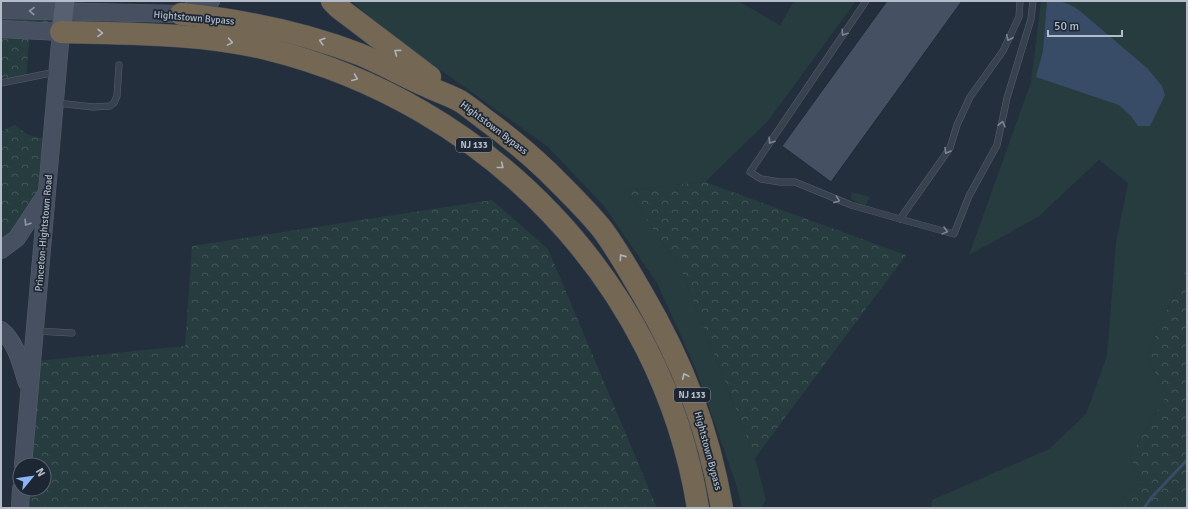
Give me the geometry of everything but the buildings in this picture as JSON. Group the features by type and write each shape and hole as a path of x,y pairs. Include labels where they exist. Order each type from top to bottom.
{"highway":[{"path":"332,1 460,102"},
{"name":"Hightstown Bypass","path":"181,14 252,23 291,32 330,44 387,66 460,102 500,130 531,156 571,195 601,228 625,262 671,345 687,382 701,421 710,451 722,508"},
{"name":"Hightstown Bypass","path":"63,15 188,37 227,41 302,59 357,78 392,94 425,112 490,157 518,181 562,224 600,272 626,312 645,346 662,382 676,419 687,457 698,508"}],"main road":[{"path":"181,14 212,1"},
{"path":"1,10 63,15"},
{"name":"Hightstown Bypass","path":"63,15 181,14"},
{"path":"1,29 63,15"},
{"name":"Princeton-Hightstown Road","path":"25,457 63,15"},
{"path":"1,250 17,238 47,192"},
{"path":"1,330 7,335 19,357 30,393"},
{"path":"20,508 21,497"}],"lane":[{"path":"866,1 750,172 761,179 780,182 795,182 839,201 954,234 969,196 997,145 1008,98 1031,19 1033,1"},
{"path":"900,219 950,148 957,125 970,97 1003,51 1019,17 1020,1"},
{"path":"55,103 93,107 110,106 114,103 117,96 120,65"},
{"path":"1,83 58,72"},
{"path":"35,331 72,333"}],"green space":[{"path":"1,1 65,1 61,32 30,31 26,78 1,83"},
{"path":"351,1 738,1 780,25 794,1 856,1 768,121 705,182 627,191 681,270 755,458 766,500 761,508 742,508 736,484 695,367 657,283 604,206 548,147 396,38"},
{"path":"1041,1 1187,1 1187,267 1146,356 1167,394 1130,457 1140,480 1113,508 931,508 932,500 1049,449 1086,414 1107,356 1116,242 1128,183 1099,160 1038,217 969,255 1031,82"},
{"path":"15,125 28,135 52,140 47,192 1,250 1,132"},
{"path":"705,182 906,255 755,458 681,270 627,191"},
{"path":"852,192 870,197 865,206 851,199"},
{"path":"492,200 548,249 657,508 15,508 16,497 52,497 52,457 20,457 24,407 37,361 185,346 192,246"},
{"path":"1187,267 1187,508 1113,508 1140,480 1130,457 1167,394 1146,356"}],"water":[{"path":"1047,1 1065,3 1080,11 1147,68 1162,86 1165,95 1150,126 1138,126 1131,116 1119,105 1036,77 1043,51"}],"waterway":[{"path":"1144,508 1151,498 1187,460"}]}
